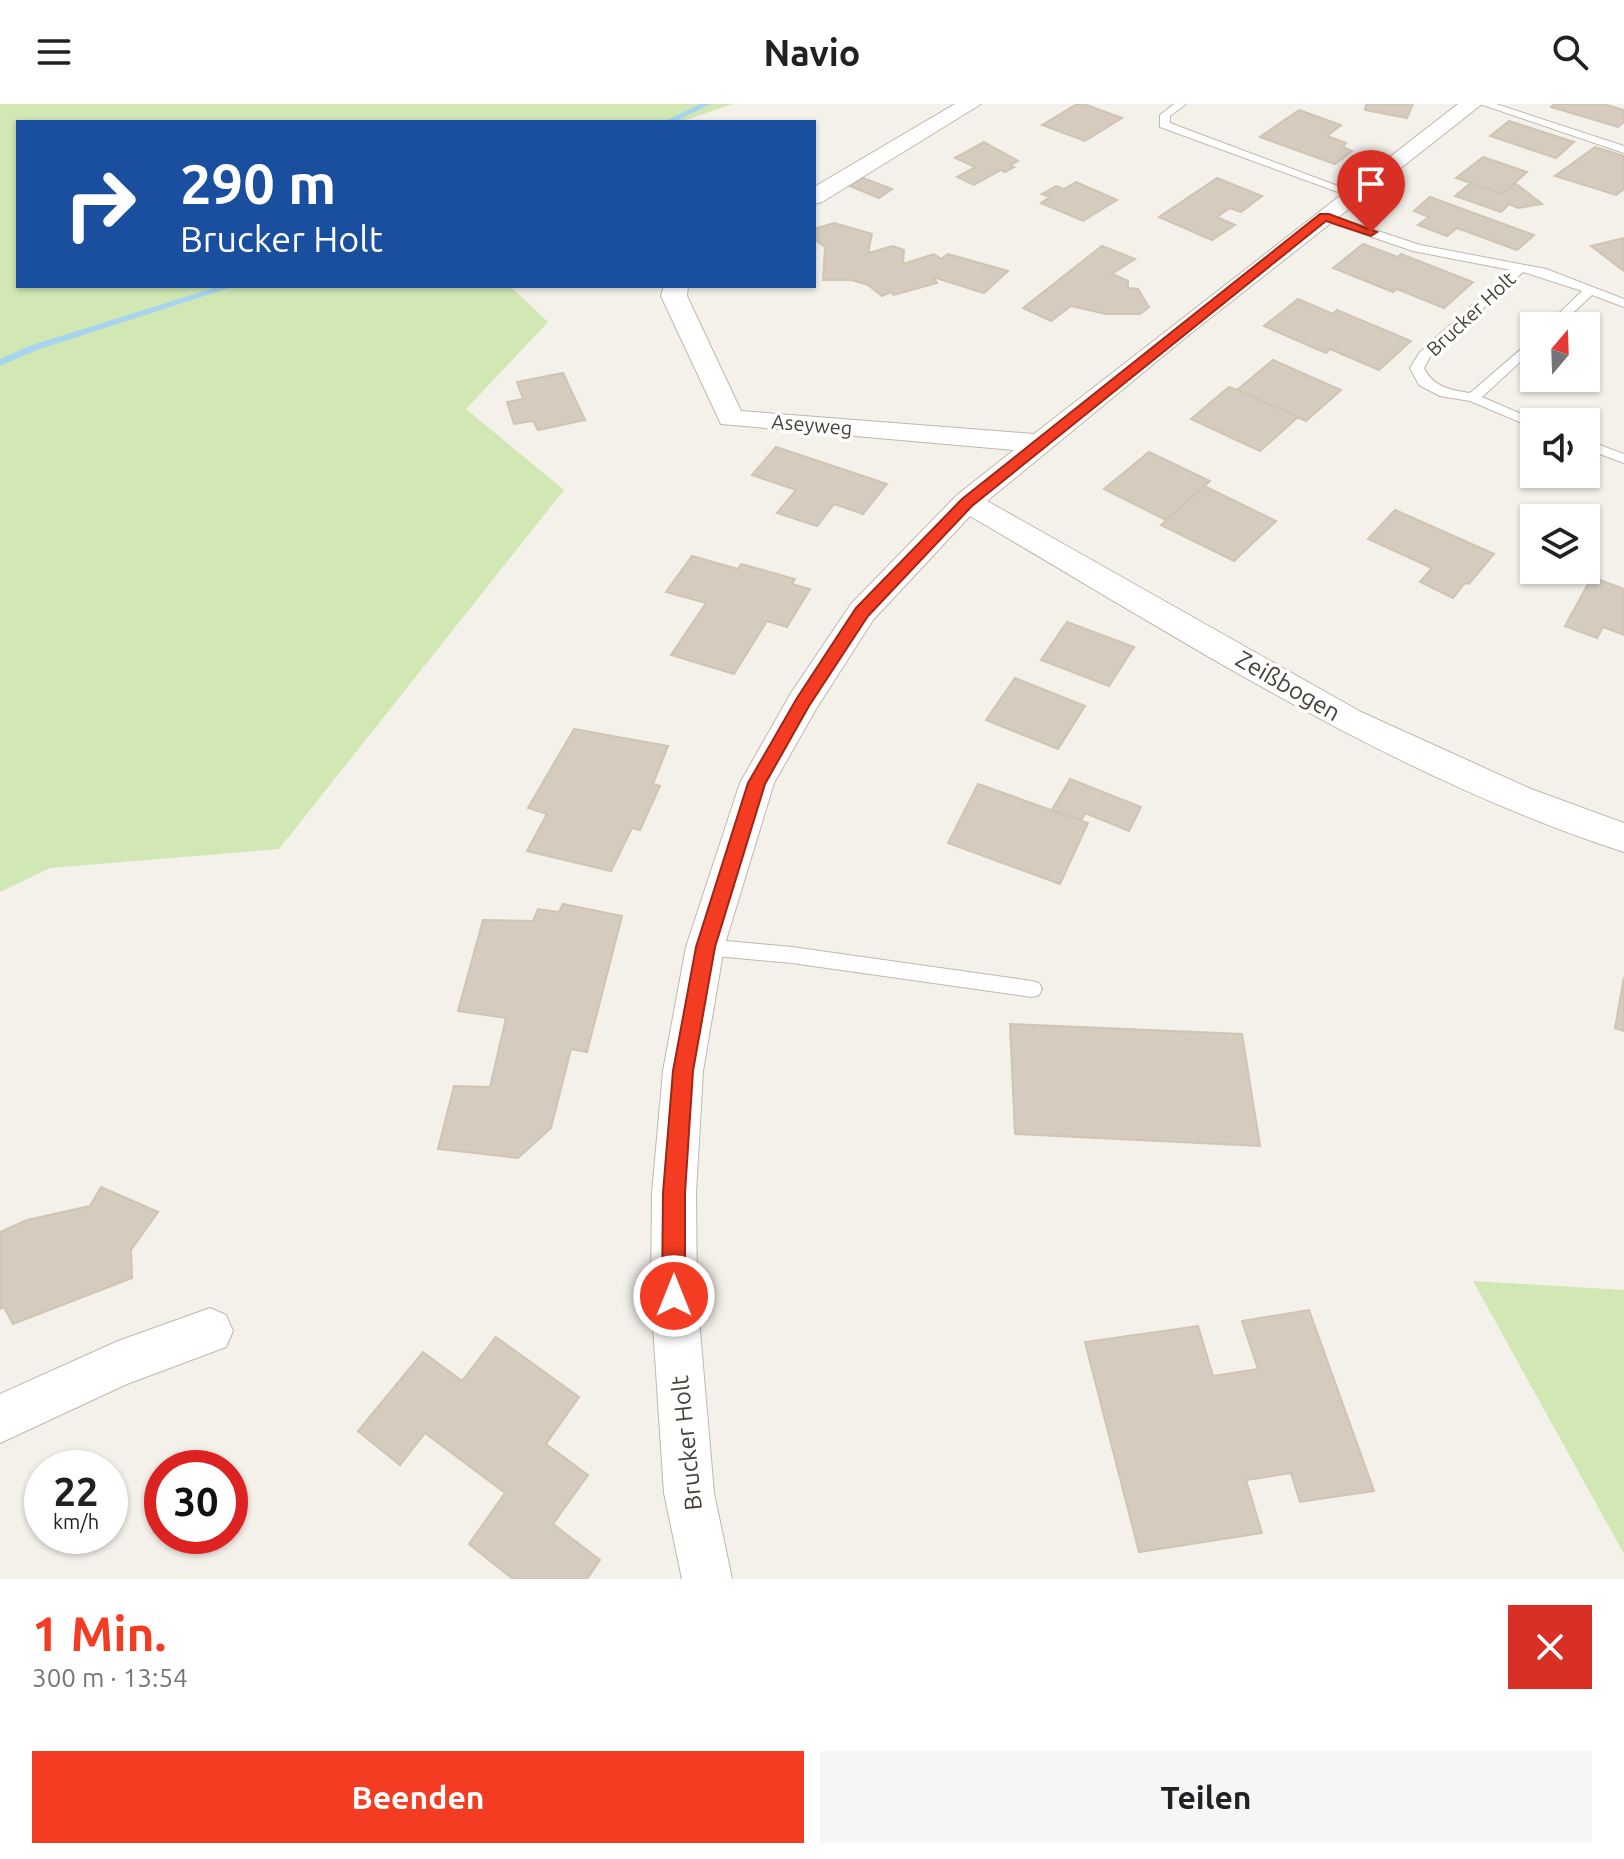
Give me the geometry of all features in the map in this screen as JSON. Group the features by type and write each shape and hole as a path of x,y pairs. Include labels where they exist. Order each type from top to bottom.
{"street":[{"path":"816,196 970,104"},
{"name":"Brucker Holt","path":"707,1579 689,1493 674,1296 674,1193 683,1071 705,947 757,783 803,702 862,612 967,502 1353,194 1471,104"},
{"name":"Aseyweg","path":"676,288 674,296 731,418 1038,443"},
{"name":"Zeißbogen","path":"967,502 1349,721 1506,793 1624,838"},
{"path":"0,1419 118,1364 210,1331"}],"lane":[{"path":"1181,104 1165,115 1164,125 1353,194"},
{"path":"1485,104 1624,150"},
{"name":"Brucker Holt","path":"1324,217 1417,248 1542,272 1624,303"},
{"name":"Brucker Holt","path":"1520,268 1425,355 1417,368 1424,382 1445,393 1473,398 1520,417"},
{"path":"1567,312 1591,290"},
{"path":"1473,398 1520,355"},
{"path":"1600,450 1624,459"},
{"path":"705,947 792,955 1032,989"}],"green space":[{"path":"0,104 733,104 686,120 16,120 16,288 512,288 548,322 466,409 564,490 279,849 50,868 0,892"},
{"path":"1473,1281 1624,1290 1624,1554"}],"building":[{"path":"1077,104 1122,118 1085,141 1042,125"},
{"path":"1366,104 1413,104 1407,118 1365,110"},
{"path":"1554,104 1603,104 1624,110 1624,122 1618,127 1551,107"},
{"path":"1299,110 1341,125 1327,136 1346,143 1343,147 1352,151 1335,164 1260,137"},
{"path":"1509,121 1574,142 1556,158 1490,136"},
{"path":"984,142 1018,161 1010,165 1014,167 1005,172 1001,170 974,185 957,177 975,167 955,158"},
{"path":"1595,147 1624,156 1624,189 1616,195 1555,176"},
{"path":"1483,157 1527,172 1502,194 1456,178"},
{"path":"863,178 892,189 879,198 850,186"},
{"path":"1217,178 1262,196 1241,212 1230,208 1217,217 1235,225 1212,240 1159,217"},
{"path":"1076,182 1117,200 1083,221 1041,203 1050,197 1042,194 1056,186 1064,189"},
{"path":"1471,183 1502,194 1515,183 1542,204 1518,208 1509,204 1501,212 1455,196"},
{"path":"1430,197 1534,235 1517,250 1457,228 1447,236 1418,225 1429,217 1414,211"},
{"path":"834,223 872,234 868,253 893,246 904,250 903,264 934,254 941,259 948,254 1008,271 984,293 933,277 937,283 882,296 868,285 852,280 823,280 825,247 816,240 816,228"},
{"path":"1624,238 1624,271 1591,246"},
{"path":"1363,244 1398,257 1401,254 1473,282 1444,308 1333,268"},
{"path":"1102,246 1135,259 1112,274 1128,281 1128,288 1138,289 1149,307 1140,314 1106,314 1071,306 1051,321 1023,308"},
{"path":"1298,299 1333,314 1337,310 1411,341 1379,370 1330,349 1326,353 1264,326"},
{"path":"1273,360 1341,390 1306,421 1237,390"},
{"path":"563,373 585,420 538,430 533,421 514,424 507,402 523,399 517,382"},
{"path":"1229,387 1298,417 1260,451 1191,419"},
{"path":"776,447 887,484 863,514 834,504 817,526 777,513 796,490 752,475"},
{"path":"1149,452 1210,481 1166,520 1104,489"},
{"path":"1204,486 1276,521 1234,561 1161,525"},
{"path":"1395,510 1494,554 1453,598 1420,582 1432,568 1368,539"},
{"path":"692,556 738,569 741,564 795,579 792,584 810,589 787,627 767,621 734,674 671,655 706,603 666,592"},
{"path":"1600,580 1624,589 1624,635 1603,627 1597,638 1565,626 1588,584 1600,584"},
{"path":"1067,622 1134,647 1109,686 1041,660"},
{"path":"1015,678 1085,706 1058,749 986,720"},
{"path":"574,729 668,746 653,784 660,786 640,830 632,828 611,871 527,851 547,814 528,808"},
{"path":"1070,779 1141,807 1129,831 1085,813 1081,821 1052,810"},
{"path":"978,784 1088,823 1060,884 948,843"},
{"path":"563,904 622,916 587,1052 571,1049 551,1128 518,1158 438,1149 454,1086 490,1087 506,1018 458,1011 483,920 533,921 538,909 559,912"},
{"path":"1624,977 1624,1031 1615,1028"},
{"path":"1010,1024 1242,1034 1260,1146 1015,1134"},
{"path":"101,1187 158,1212 131,1250 132,1278 13,1324 4,1307 0,1309 0,1232 27,1220 90,1206"},
{"path":"1309,1310 1374,1491 1300,1502 1291,1473 1246,1480 1262,1533 1139,1552 1085,1342 1198,1326 1213,1376 1258,1369 1242,1321"},
{"path":"496,1337 579,1397 546,1444 588,1475 553,1524 600,1560 587,1579 513,1579 469,1544 505,1493 425,1433 400,1465 358,1431 423,1352 462,1381"}],"waterway":[{"path":"671,120 707,104"},
{"path":"0,363 33,348 224,288"}],"route":[{"path":"674,1296 674,1193 683,1071 705,947 757,783 803,702 862,612 967,502 1038,443 1324,217 1371,232"}]}
